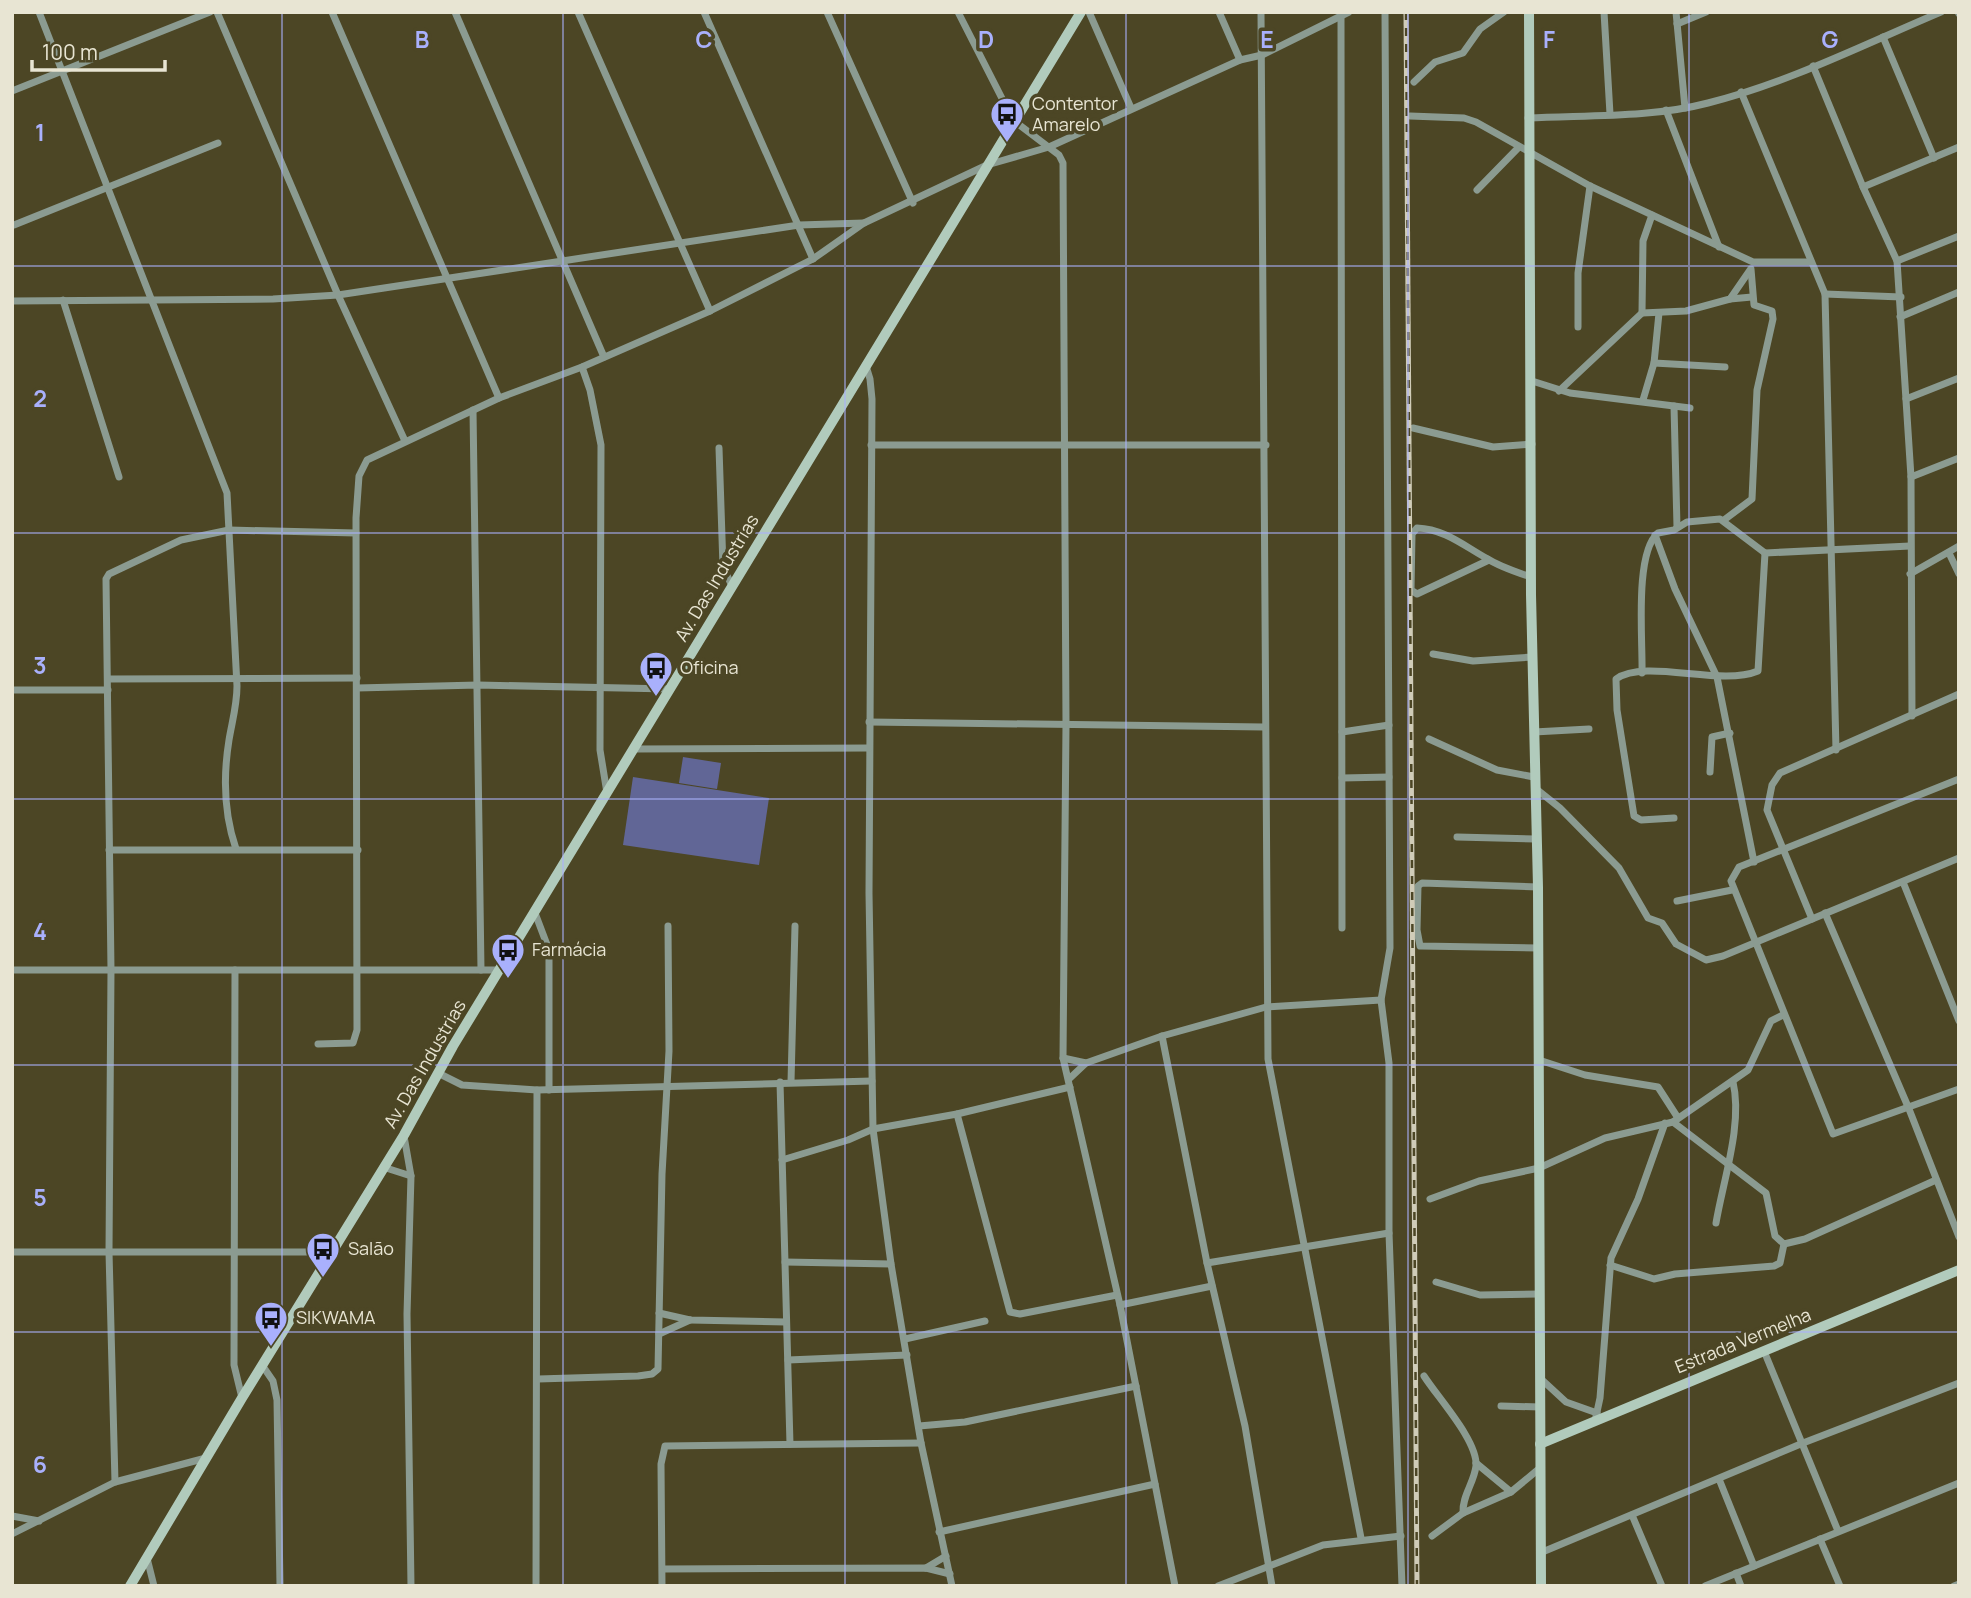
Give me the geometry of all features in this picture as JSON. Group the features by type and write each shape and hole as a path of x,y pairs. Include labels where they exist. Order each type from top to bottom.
{"street":[{"path":"39,12 149,299 225,486 230,509 236,710 229,739 227,771 229,828 236,849"},
{"path":"12,90 210,12"},
{"path":"216,12 338,295 405,441"},
{"path":"332,12 499,398"},
{"path":"455,12 604,357"},
{"path":"578,12 710,311"},
{"path":"704,12 813,259"},
{"path":"827,12 913,202"},
{"path":"958,12 1013,121 1049,147 1063,163 1066,724 1063,1058 1120,1305 1175,1586"},
{"name":"Av. Das Industrias","path":"264,1362 404,1135 499,970 1081,12"},
{"path":"1089,12 1131,108"},
{"path":"1219,12 1240,60"},
{"path":"1261,12 1266,445 1264,727 1268,1059 1362,1538"},
{"path":"318,1044 355,1041 358,850 356,533 360,468 376,454 499,398 582,367 710,311 813,259 864,223 913,202 987,164 1049,147 1240,60 1262,55 1349,12"},
{"path":"1385,12 1390,948 1381,1000 1389,1063 1389,1233 1402,1586"},
{"path":"1415,82 1435,62 1463,53 1480,29 1504,12"},
{"path":"1529,12 1528,118 1523,150 1532,381 1531,577 1538,887 1541,1586"},
{"path":"1604,12 1610,114"},
{"path":"1676,12 1685,108"},
{"path":"1676,24 1706,12"},
{"path":"1528,118 1685,108 1741,92 1813,66 1941,12"},
{"path":"1340,18 1342,928"},
{"path":"1883,37 1934,158"},
{"path":"1813,66 1897,261 1911,477 1912,716"},
{"path":"1741,92 1825,294 1836,750"},
{"path":"1666,110 1719,247"},
{"path":"1410,116 1464,118 1491,128 1523,150 1590,186 1719,247 1752,266 1811,261"},
{"path":"14,225 218,143"},
{"path":"1863,187 1959,147"},
{"path":"1477,190 1523,150"},
{"path":"1578,327 1578,273 1590,186"},
{"path":"1643,313 1643,241 1652,215"},
{"path":"12,301 338,295 564,263 679,242 799,225 864,223"},
{"path":"1897,261 1959,236"},
{"path":"1642,673 1640,626 1644,579 1648,547 1655,535 1687,522 1724,520 1749,503 1753,494 1757,390 1773,319 1772,311 1755,308 1752,298 1752,266"},
{"path":"1730,299 1752,266"},
{"path":"1900,317 1959,292"},
{"path":"1825,294 1901,297"},
{"path":"1559,391 1643,313 1686,311 1730,299 1752,298"},
{"path":"63,300 119,477"},
{"path":"1643,401 1654,363 1659,313"},
{"path":"1654,363 1725,367"},
{"path":"866,366 871,386 869,748 873,1129 891,1264 921,1443 952,1586"},
{"path":"582,367 590,390 601,445 600,760 607,793"},
{"path":"1906,399 1959,378"},
{"path":"1532,381 1559,391 1690,408"},
{"path":"1674,406 1677,527"},
{"path":"473,410 481,970"},
{"path":"1413,428 1493,447 1532,444"},
{"path":"871,445 1266,445"},
{"path":"719,448 723,567 732,586"},
{"path":"1911,477 1959,458"},
{"path":"1724,520 1765,553 1910,546"},
{"path":"1489,560 1417,594 1411,590 1414,528 1430,528 1449,535 1489,560 1531,577"},
{"path":"115,1482 109,1252 111,970 108,679 103,589 109,574 181,540 229,530 356,533"},
{"path":"1655,535 1675,589 1717,677 1730,733 1747,838 1754,862"},
{"path":"1910,574 1959,546"},
{"path":"1674,818 1641,820 1633,814 1616,710 1616,683 1619,677 1642,673 1717,677 1755,673 1761,667 1765,553"},
{"path":"1949,553 1959,574"},
{"path":"1433,654 1473,661 1532,657"},
{"path":"108,679 356,678"},
{"path":"357,688 478,685 670,689"},
{"path":"12,690 108,690"},
{"path":"1812,919 1767,810 1774,780 1780,773 1959,694"},
{"path":"869,722 1264,727"},
{"path":"1342,732 1389,725"},
{"path":"1534,732 1589,729"},
{"path":"1710,772 1712,737 1730,733"},
{"path":"1429,739 1497,770 1534,782 1619,867 1645,914 1662,923 1676,944 1710,960 1959,858"},
{"path":"635,749 869,748"},
{"path":"1342,778 1389,777"},
{"path":"1959,779 1754,862 1734,872 1732,890 1833,1134 1959,1089"},
{"path":"223,850 229,828"},
{"path":"1457,838 1536,839"},
{"path":"110,850 358,850"},
{"path":"1903,882 1959,1021"},
{"path":"1538,887 1422,883 1418,886 1416,900 1420,946 1538,948"},
{"path":"1678,901 1732,890"},
{"path":"535,913 549,950 549,1090"},
{"path":"1825,913 1909,1108 1959,1237"},
{"path":"538,1379 652,1374 658,1369 665,1088 669,1051 668,926"},
{"path":"791,1082 795,926"},
{"path":"12,970 499,970"},
{"path":"235,970 234,1366 242,1398"},
{"path":"782,1160 848,1140 873,1129 957,1114 1069,1083 1086,1063 1162,1036 1266,1007 1381,1000"},
{"path":"1430,1199 1479,1181 1539,1168 1605,1138 1672,1121 1748,1070 1771,1021 1783,1014"},
{"path":"1162,1036 1207,1264 1245,1426 1272,1586"},
{"path":"1063,1058 1086,1063"},
{"path":"1539,1060 1585,1075 1658,1087 1672,1121 1766,1193 1774,1236 1784,1244"},
{"path":"438,1073 462,1085 537,1090 872,1081"},
{"path":"780,1082 790,1444"},
{"path":"1716,1223 1736,1104 1733,1082"},
{"path":"536,1586 537,1090"},
{"path":"957,1114 1010,1312 1020,1314 1117,1295"},
{"path":"1540,1377 1566,1402 1596,1417 1609,1265 1672,1121"},
{"path":"404,1135 411,1176 407,1314 411,1586"},
{"path":"383,1167 411,1176"},
{"path":"1784,1244 1805,1239 1936,1180"},
{"path":"1207,1264 1389,1233"},
{"path":"1609,1265 1654,1279 1675,1274 1774,1266 1780,1263 1784,1244"},
{"path":"12,1252 331,1252"},
{"path":"785,1262 891,1264"},
{"name":"Estrada Vermelha","path":"1540,1444 1596,1417 1959,1270"},
{"path":"1436,1282 1480,1295 1539,1294"},
{"path":"1120,1305 1212,1286"},
{"path":"659,1313 690,1320 786,1322"},
{"path":"659,1335 690,1320"},
{"path":"905,1339 985,1321"},
{"path":"1764,1351 1838,1531"},
{"path":"788,1360 907,1355"},
{"path":"130,1586 264,1362"},
{"path":"264,1362 273,1381 277,1400 280,1586"},
{"path":"1424,1376 1469,1441 1476,1463 1511,1492"},
{"path":"1539,1553 1803,1443 1959,1383"},
{"path":"919,1426 965,1422 1136,1386"},
{"path":"1501,1406 1540,1406"},
{"path":"662,1586 663,1448 672,1445 921,1443"},
{"path":"12,1534 115,1482 206,1458"},
{"path":"1463,1514 1463,1503 1476,1463"},
{"path":"1432,1536 1463,1514 1511,1492 1540,1468"},
{"path":"1718,1479 1754,1566"},
{"path":"1705,1586 1959,1483"},
{"path":"939,1532 1155,1484"},
{"path":"1632,1515 1662,1586"},
{"path":"12,1516 39,1521"},
{"path":"1218,1586 1323,1545 1362,1538 1401,1536"},
{"path":"1820,1539 1840,1586"},
{"path":"926,1568 946,1556"},
{"path":"147,1558 154,1586"},
{"path":"663,1569 926,1568 950,1574"},
{"path":"1736,1573 1741,1586"},
{"path":"1954,1586 1959,1584"}],"shaded area":[{"path":"683,757 721,763 717,789 679,783"},
{"path":"633,777 769,798 759,865 623,845"}],"railway":[{"path":"1406,12 1417,1586"}],"place":[{"name":"Contentor Amarelo","path":"1007,144"},
{"name":"Oficina","path":"656,698"},
{"name":"Farmácia","path":"508,980"},
{"name":"Salão","path":"323,1279"},
{"name":"SIKWAMA","path":"271,1348"}]}
